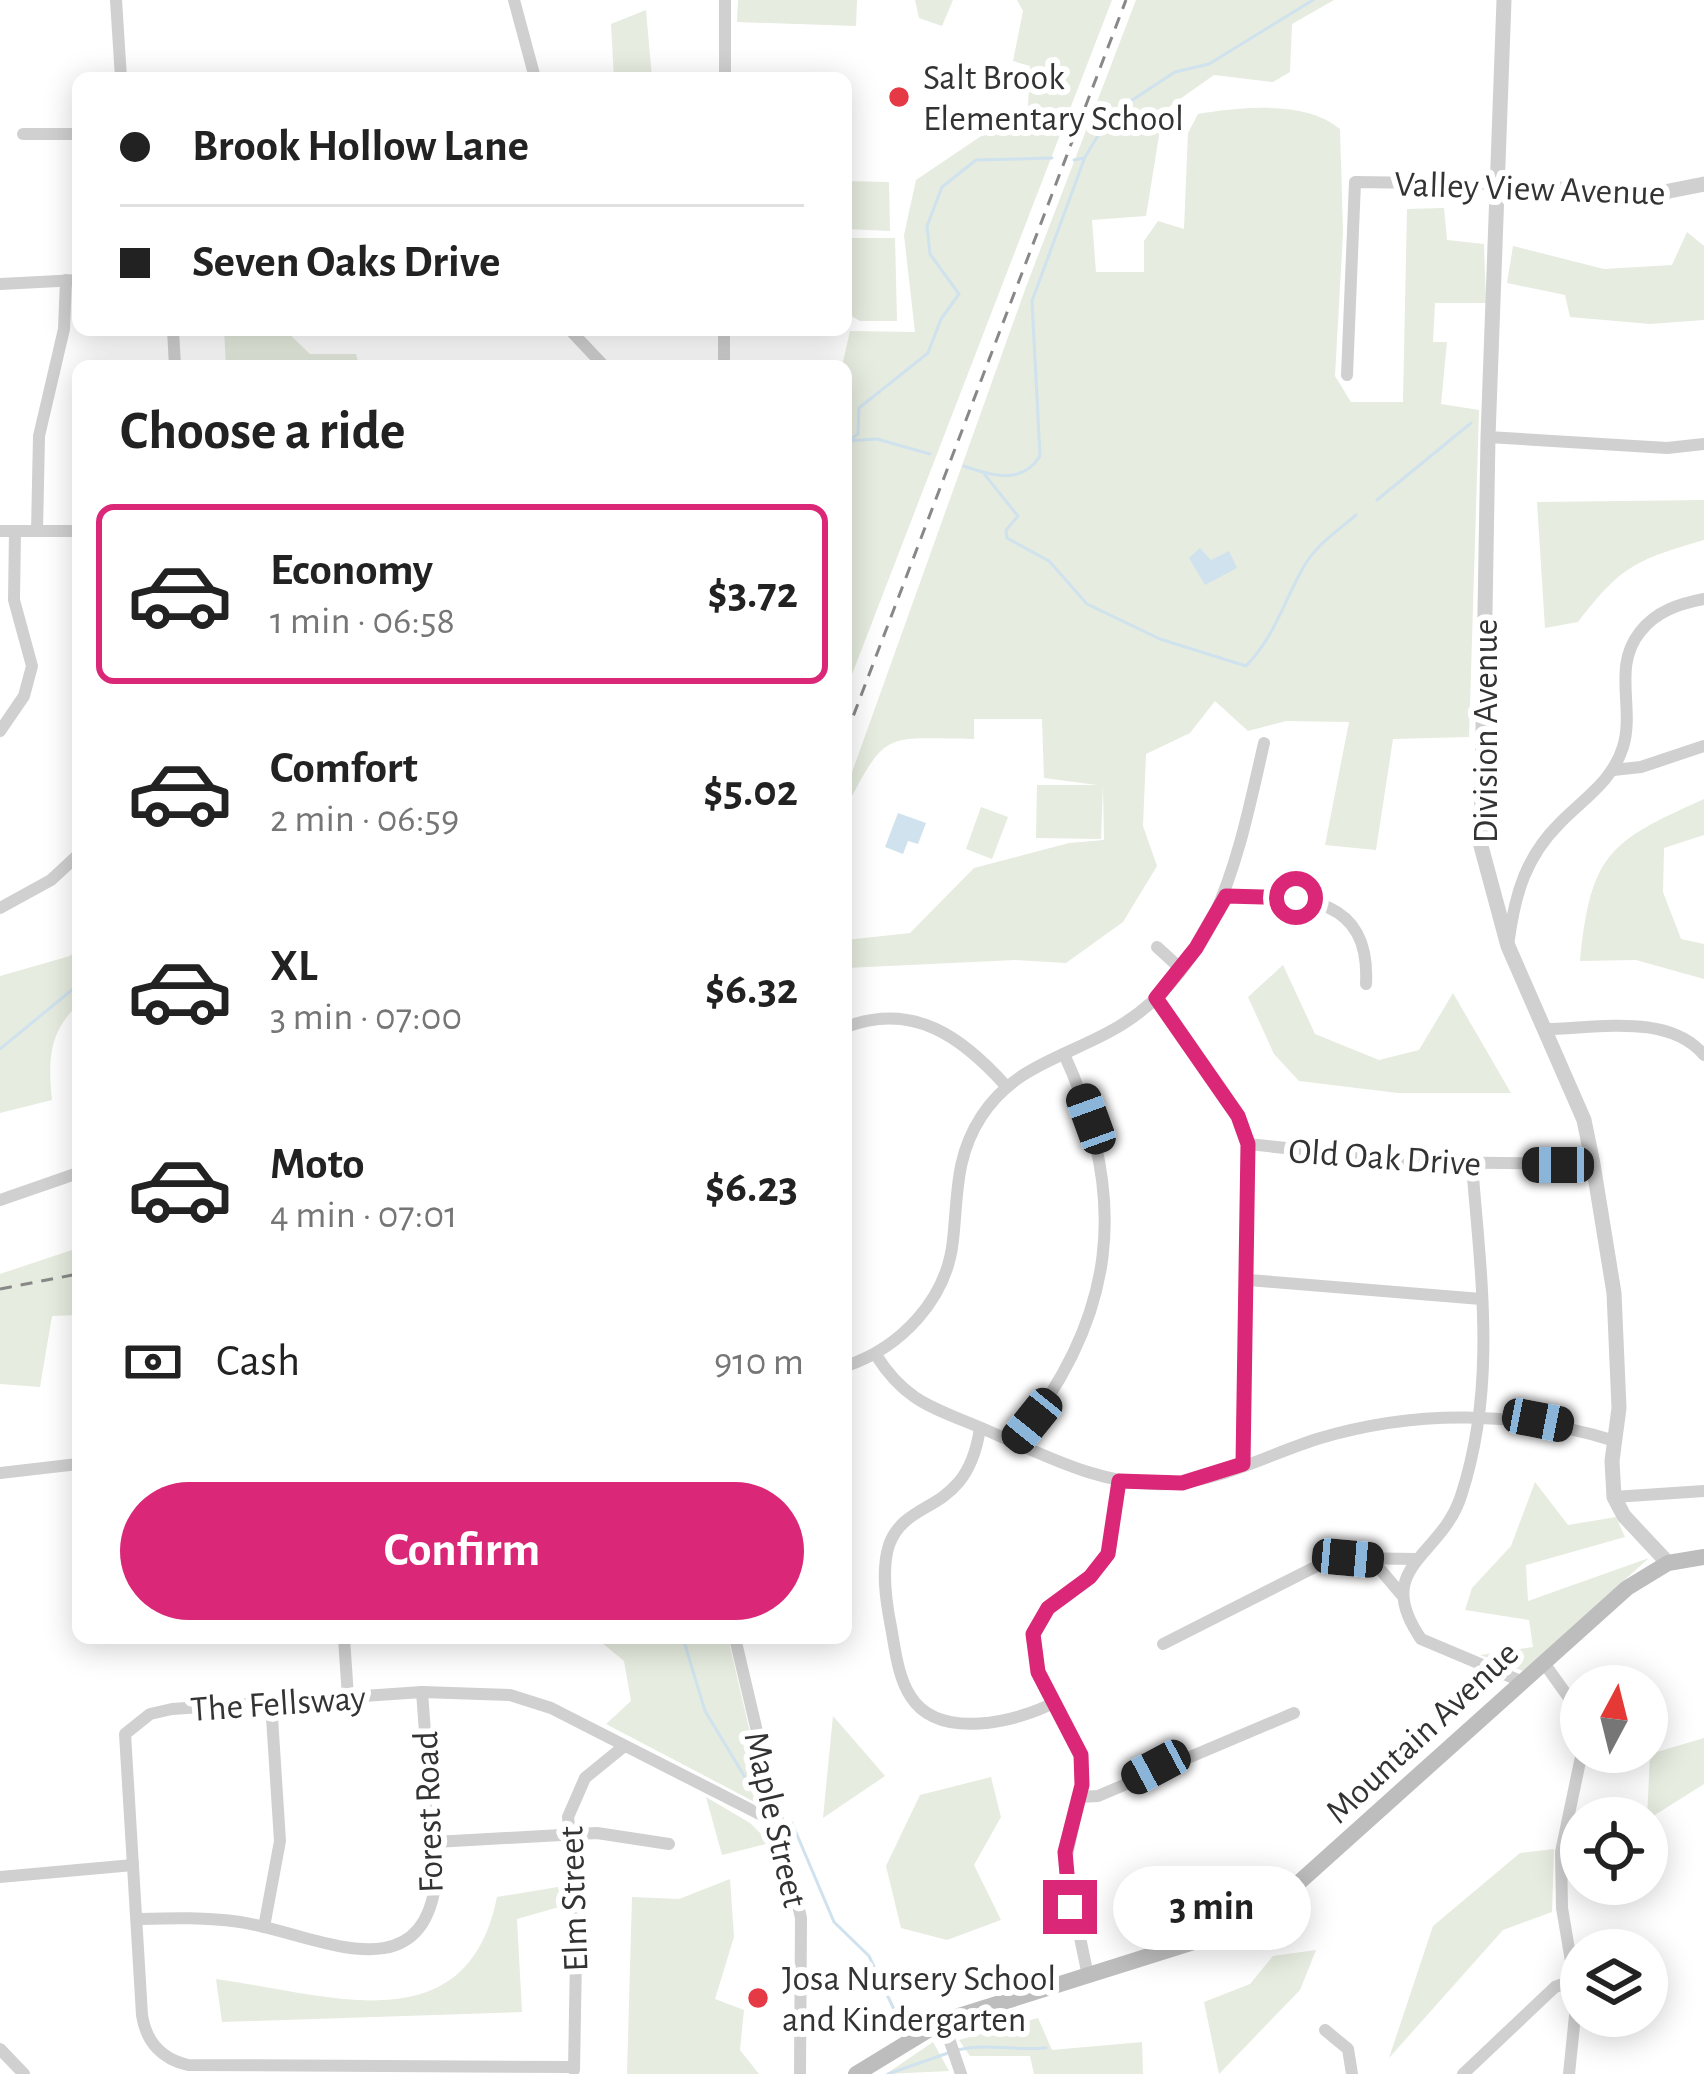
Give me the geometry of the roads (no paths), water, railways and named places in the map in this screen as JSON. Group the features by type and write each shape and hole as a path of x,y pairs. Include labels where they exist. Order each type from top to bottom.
{"main road":[{"path":"1668,1563 1704,1557"},
{"name":"Mountain Avenue","path":"856,2074 943,2021 1203,1940 1266,1912 1627,1588 1668,1563"}],"street":[{"path":"116,0 122,72"},
{"path":"514,0 533,72"},
{"path":"725,0 725,72"},
{"name":"Division Avenue","path":"1504,0 1488,437 1481,846 1508,946 1584,1120 1594,1164 1614,1293 1614,1497"},
{"path":"23,134 72,134"},
{"name":"Valley View Avenue","path":"1347,375 1354,182 1496,184 1644,196 1704,184"},
{"path":"0,284 72,280 39,436 37,531"},
{"path":"576,336 598,360"},
{"path":"1488,437 1666,448 1704,444"},
{"path":"0,731 24,696 32,666 14,600 7,531 72,531"},
{"path":"1508,946 1513,908 1530,859 1613,770 1627,723 1628,650 1658,615 1704,599"},
{"path":"852,1364 876,1355 905,1333 936,1292 953,1244 960,1161 978,1121 1006,1086 1039,1063 1120,1026 1156,998 1181,969 1226,896 1264,742"},
{"path":"1613,770 1641,767 1704,746"},
{"path":"0,908 51,880 72,861"},
{"path":"1226,896 1296,898 1338,912 1363,940 1366,984"},
{"path":"1157,946 1181,969"},
{"path":"1156,998 1238,1116 1248,1144 1243,1464"},
{"path":"852,1026 887,1018 936,1026 968,1045 1006,1086"},
{"path":"1544,1029 1665,1030 1687,1039 1704,1055"},
{"path":"1015,1443 1068,1367 1102,1276 1104,1179 1091,1119 1064,1054"},
{"name":"Old Oak Drive","path":"1248,1144 1472,1165 1594,1164"},
{"path":"1401,1594 1416,1559 1435,1542 1454,1513 1483,1417 1472,1165"},
{"path":"0,1200 72,1175"},
{"path":"1249,1280 1481,1299"},
{"path":"876,1355 906,1396 1119,1481 1182,1483 1364,1427 1483,1417 1538,1420 1616,1441"},
{"path":"980,1427 973,1460 959,1485 904,1522 889,1545 886,1598 899,1664 914,1701 943,1719 1011,1721 1055,1702"},
{"path":"0,1473 72,1465"},
{"path":"1088,1976 1065,1865 1079,1797 1081,1755 1038,1672 1033,1634 1048,1608 1090,1577 1108,1554 1119,1481"},
{"path":"1668,1563 1624,1516 1614,1497 1704,1491"},
{"path":"1163,1644 1319,1565 1416,1559"},
{"path":"1372,1560 1401,1594 1421,1639 1523,1682"},
{"path":"344,1644 348,1697"},
{"name":"Maple Street","path":"736,1644 804,1939 800,2074"},
{"path":"1544,1664 1560,1686"},
{"name":"The Fellsway","path":"574,2070 202,2066 167,2057 148,2037 142,2015 125,1734 161,1710 422,1692 510,1695 551,1708 777,1822"},
{"name":"Forest Road","path":"139,1918 263,1927 350,1951 381,1949 403,1940 431,1907 435,1842 422,1692"},
{"path":"263,1927 280,1841 272,1702"},
{"path":"1079,1797 1098,1796 1156,1767 1294,1714"},
{"name":"Elm Street","path":"574,2070 578,1900 567,1834 580,1785 623,1747"},
{"path":"1569,1929 1561,1852 1578,1773"},
{"path":"435,1842 567,1834 669,1844"},
{"path":"0,1877 133,1864"},
{"path":"1463,2074 1560,1985"},
{"path":"943,2021 959,2067"},
{"path":"1325,2030 1348,2049 1352,2074"},
{"path":"1569,2074 1573,2037"},
{"path":"0,2049 24,2074"}],"water":[{"path":"1200,548 1211,560 1229,551 1237,568 1205,585 1189,558"},
{"path":"898,813 926,823 918,844 908,841 903,854 885,847"}],"waterway":[{"path":"964,466 1015,475 1040,456 1032,301 1085,157 1111,114 1175,72 1209,64 1313,0"},
{"path":"852,438 858,434 859,408 928,353 941,319 959,294 930,254 927,226 942,187 976,160 1052,158"},
{"path":"1074,160 1084,158"},
{"path":"1377,500 1471,423"},
{"path":"852,441 877,439 930,454"},
{"path":"985,475 1018,516 1006,530 1007,538 1049,561 1087,604 1160,639 1246,666 1272,631 1308,560 1356,515"},
{"path":"0,1049 72,990"},
{"path":"685,1644 705,1711 757,1797"},
{"path":"792,1823 834,1922 869,1956 905,2033"},
{"path":"957,2050 1046,2048"},
{"path":"888,2074 948,2053"}],"railway":[{"path":"852,719 1126,0"},
{"path":"0,1289 72,1275"}],"place":[{"name":"Salt Brook Elementary School","path":"899,97"},
{"name":"Josa Nursery School and Kindergarten","path":"758,1998"}]}
